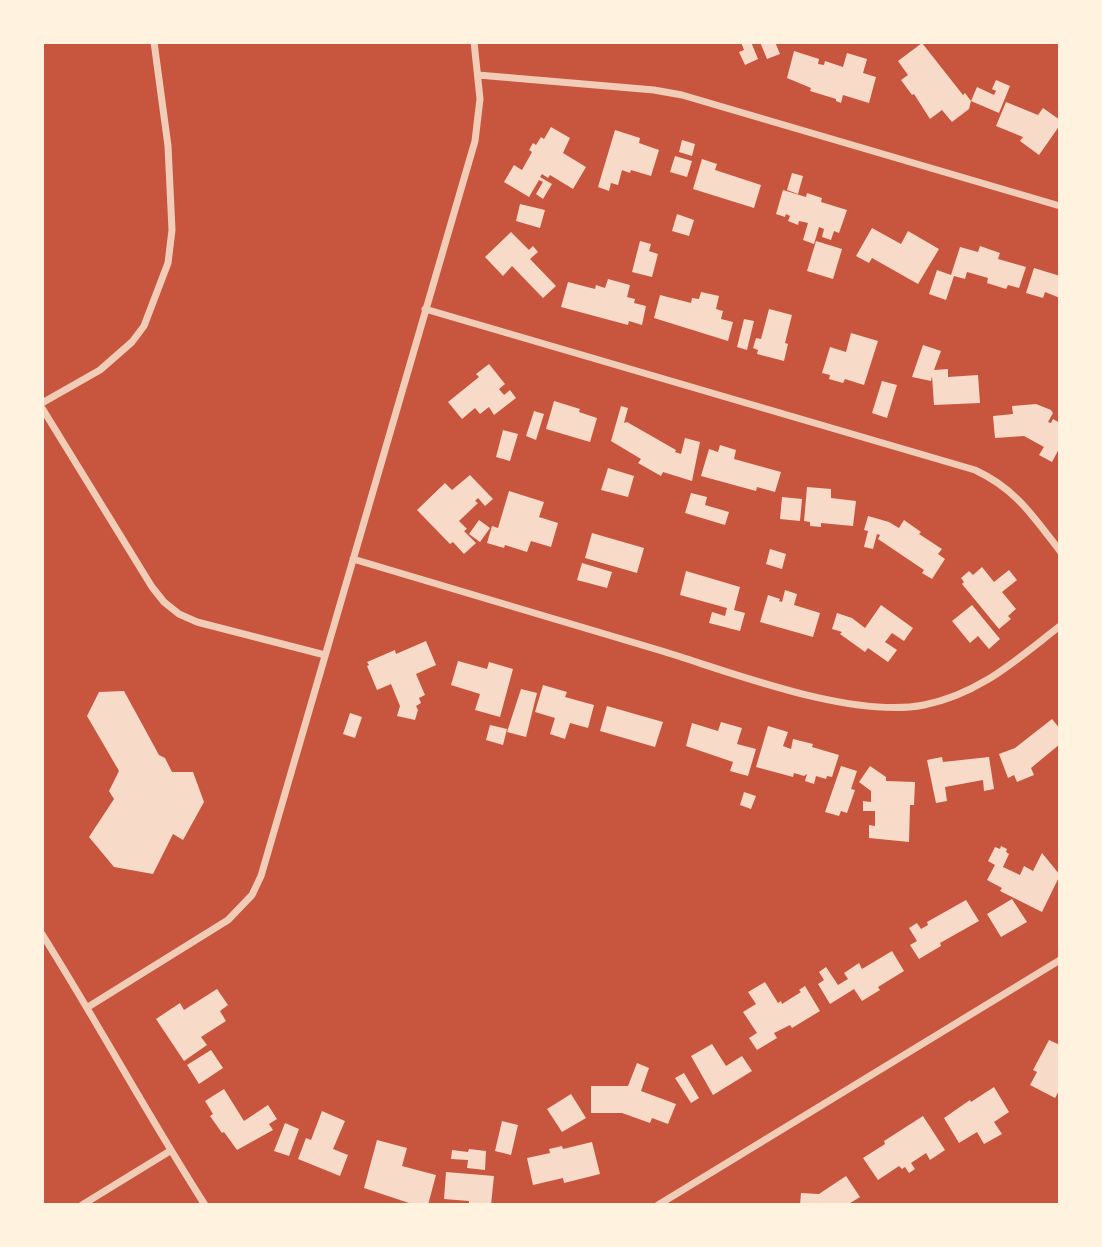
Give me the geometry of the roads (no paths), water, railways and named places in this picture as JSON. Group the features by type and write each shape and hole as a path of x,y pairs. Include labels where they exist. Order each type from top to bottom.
{"street":[{"path":"154,42 169,159 172,230 168,262 144,326 132,342 100,370 42,406 142,573 164,602 179,614 198,622 325,655"},
{"path":"88,1007 228,920 252,895 261,876 475,141 480,99 474,42"},
{"path":"478,75 654,90 682,96 1060,206"},
{"path":"425,309 975,470 994,479 1021,500 1060,551"},
{"path":"353,559 790,690 871,707 923,705 967,691 993,678 1060,626"},
{"path":"42,934 88,1007 170,1151 205,1205"},
{"path":"658,1205 1060,960"},
{"path":"82,1205 170,1151"}]}
